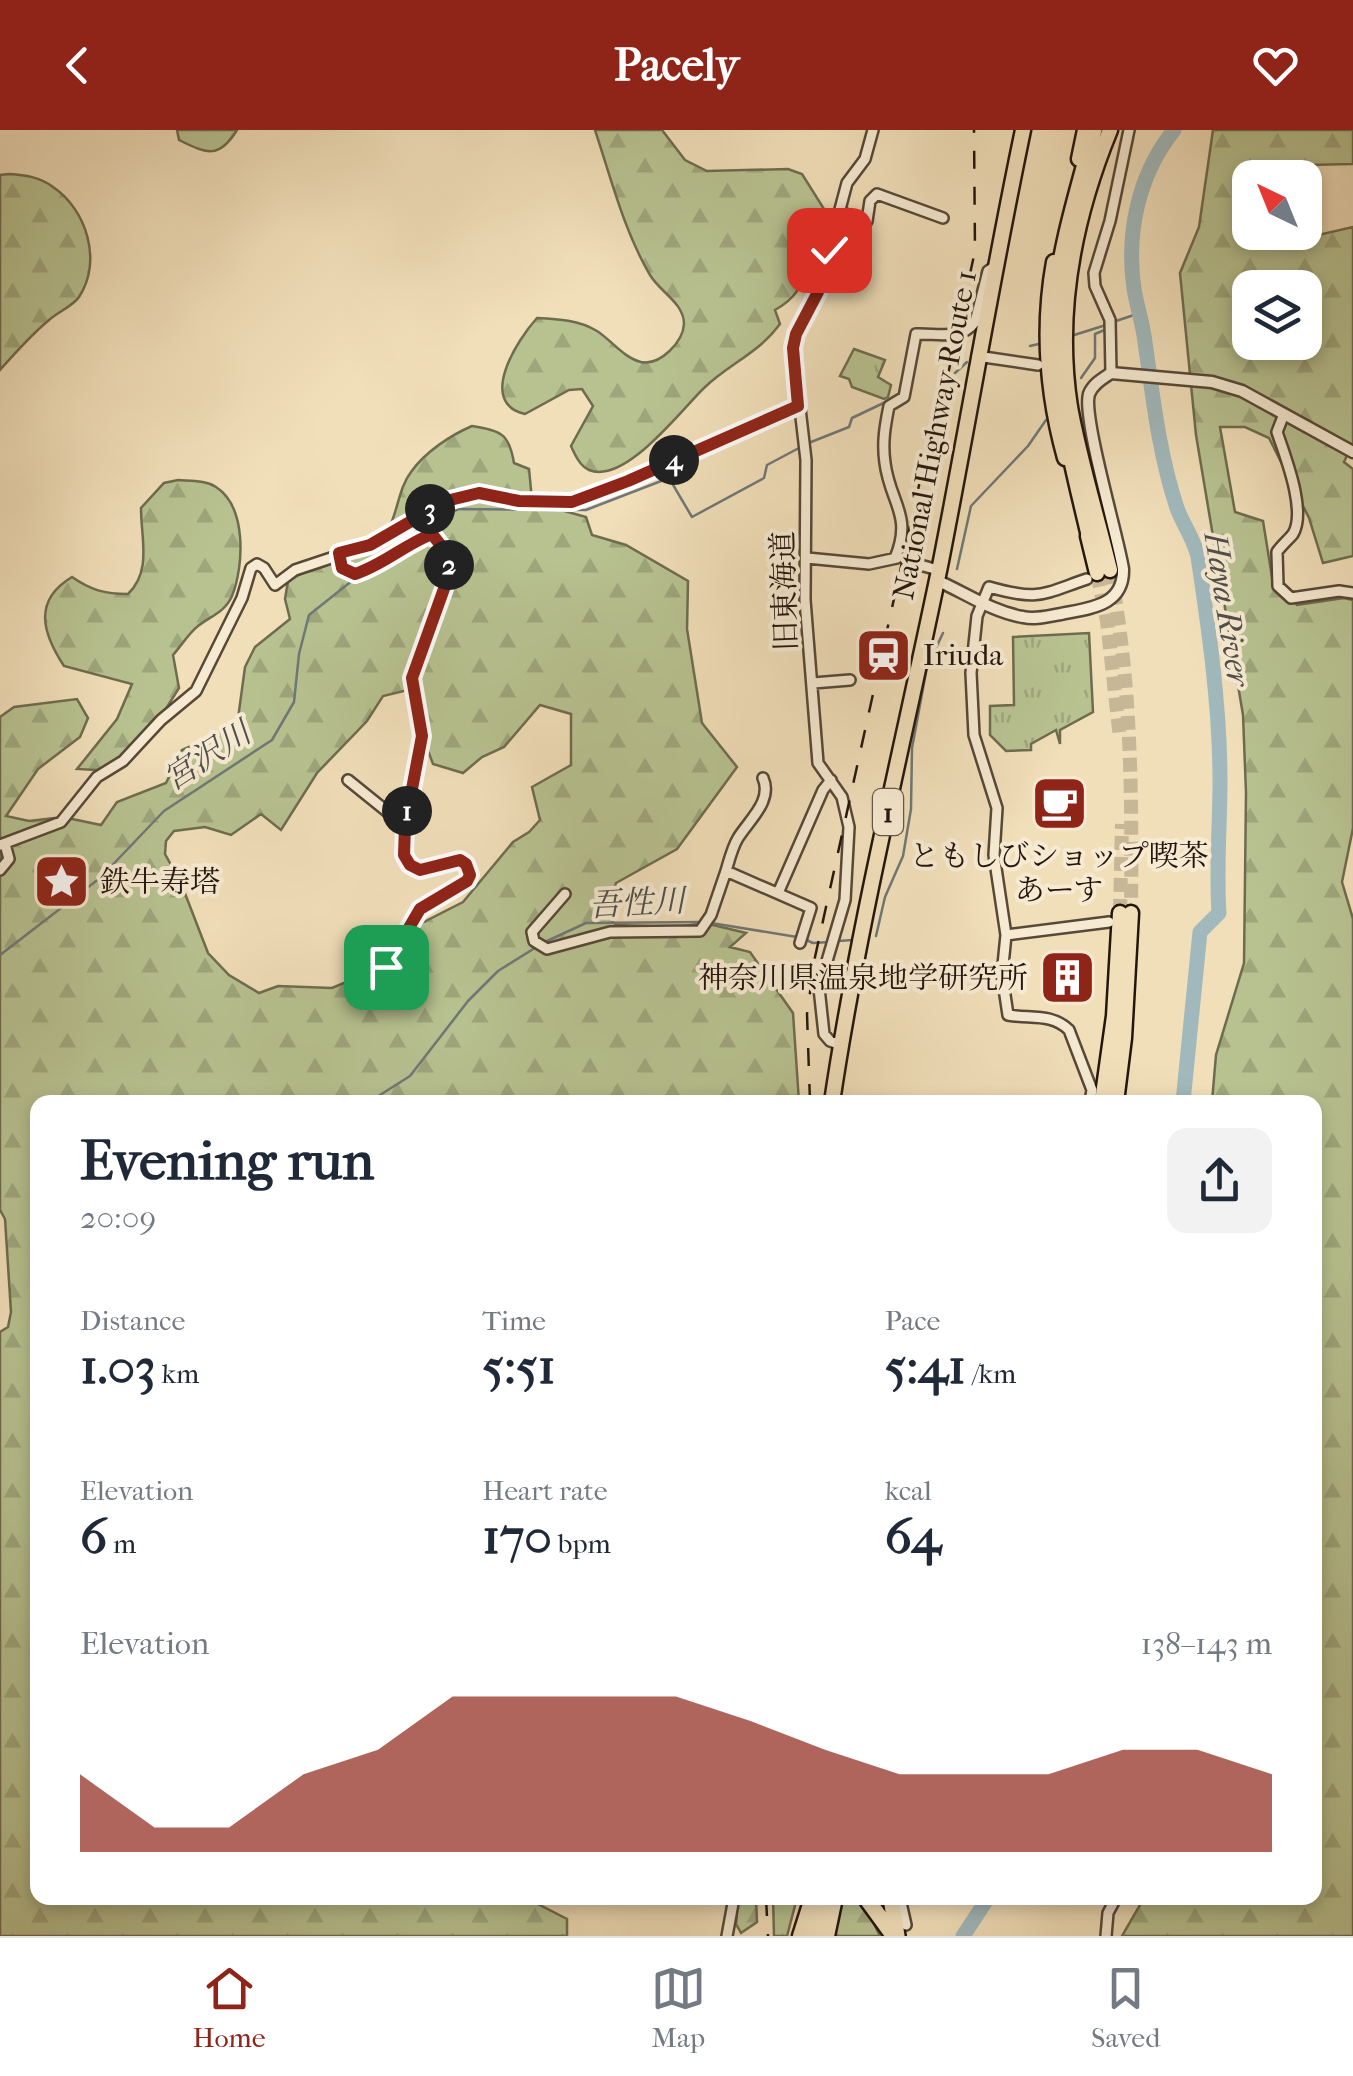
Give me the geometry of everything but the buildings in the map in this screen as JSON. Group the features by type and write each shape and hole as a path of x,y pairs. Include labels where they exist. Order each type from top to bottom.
{"highway":[{"name":"National Highway Route 1","path":"833,1095 1023,130"},
{"path":"1088,130 1089,154 1069,271 1064,347 1098,574"},
{"path":"1098,574 1063,422 1054,333 1060,266 1089,154 1107,130"},
{"path":"1103,1095 1114,1016 1120,916"},
{"path":"1117,1095 1124,1038 1120,916"},
{"path":"800,1936 810,1905"},
{"path":"812,1936 820,1905"},
{"path":"828,1936 834,1905"},
{"path":"872,1905 896,1932"},
{"path":"885,1905 896,1932"},
{"path":"892,1905 896,1932"}],"street":[{"name":"旧東海道","path":"841,1045 824,1034 819,988 845,900 847,811 818,762 805,600 803,445 793,348 818,292 848,184 868,152 873,130"},
{"path":"1114,373 1110,320 1095,286 1094,273 1129,130"},
{"path":"839,212 867,221 870,200 876,194 943,218"},
{"path":"807,558 869,564 896,558 904,528 885,467 882,435 889,406 904,397 916,334 954,334 970,329 988,272 994,268"},
{"path":"977,356 1038,365"},
{"path":"912,563 982,602 1021,617 1087,610 1109,601 1124,576 1088,397 1092,388 1114,373 1212,382 1242,391 1281,421 1353,452"},
{"path":"0,870 9,860 2,845 61,822 97,777 124,761 161,720 196,692 242,598 251,568 257,564 275,585 295,570 370,545 446,501 479,493 519,501 572,502 798,406"},
{"path":"1281,421 1296,518 1292,534 1277,552 1278,586 1290,598 1339,591 1353,593"},
{"path":"339,553 342,568 355,574 432,534 449,556 450,572 412,678 422,736 405,826 404,855 410,865 420,870 460,860 470,875 467,881 420,909 394,956 361,994"},
{"path":"1091,1095 1069,1030 1062,1023 1042,1016 1008,1015 1002,975 1006,934 994,855 996,808 974,734 972,640 989,587 1024,597 1038,596 1098,574"},
{"path":"813,683 850,680"},
{"path":"564,894 532,932 534,941 547,949 610,932 700,932 711,915 737,840 753,820 765,795 763,778"},
{"path":"348,780 405,826"},
{"path":"778,893 831,780"},
{"path":"726,871 811,908 800,943"},
{"path":"1006,934 1120,916"},
{"path":"728,1936 733,1905"},
{"path":"896,1932 899,1905"},
{"path":"1106,1936 1112,1905"}],"green space":[{"path":"177,130 237,130 218,150 205,151 179,140"},
{"path":"595,130 662,130 685,160 707,171 788,169 802,174 831,220 813,249 798,290 775,310 780,324 771,334 704,388 651,443 619,467 603,472 586,468 571,446 593,406 582,389 569,390 525,414 511,408 502,385 512,355 537,318 590,327 641,362 663,356 683,331 680,310 654,281 633,241"},
{"path":"1213,130 1353,130 1353,164 1232,160 1232,250 1322,250 1322,234 1353,227 1353,442 1344,462 1353,469 1353,556 1323,563 1309,518 1269,438 1245,427 1220,427 1235,512 1263,521 1273,583 1297,605 1353,600 1353,828 1342,882 1353,919 1353,1936 1122,1936 1140,1905 1322,1905 1322,1095 1213,1095 1216,1055 1244,963 1246,793 1243,715 1196,435 1180,273 1199,227"},
{"path":"0,175 43,181 65,197 82,222 90,268 76,300 42,326 0,370"},
{"path":"854,349 885,360 878,377 891,385 888,397 852,387 849,379 840,376"},
{"path":"472,426 497,432 506,439 514,463 529,469 532,500 541,510 561,510 586,517 592,535 626,545 688,581 687,629 702,723 737,767 677,849 616,883 605,913 616,925 676,927 705,923 746,933 730,947 750,952 793,1013 799,1095 30,1095 30,1905 540,1905 567,1919 567,1936 0,1936 0,1332 8,1327 11,1312 5,1219 0,1210 0,717 14,707 77,699 88,718 80,737 38,769 6,816 29,821 63,817 101,825 117,802 166,783 182,750 237,726 245,667 255,647 290,619 285,599 288,581 364,551 381,539 388,531 411,472 447,439","holes":["416,688 433,764 463,773 482,757 504,747 540,705 571,714 571,765 532,787 540,820 513,842 463,902 414,927 373,971 332,988 278,986 259,993 229,975 208,953 181,883 165,854 166,841 174,831 205,827 231,835 261,814 281,830 317,773 367,721 383,696"]},
{"path":"178,480 216,487 233,508 240,554 232,596 173,655 179,688 152,731 113,771 77,769 117,719 132,684 64,666 47,630 46,607 59,586 72,577 98,590 128,594 143,565 141,508 164,483"},
{"path":"1089,633 1093,712 1060,730 1060,744 1056,730 1031,744 1031,750 1006,751 990,735 990,706 1014,705 1013,637"},
{"path":"737,1905 756,1905 757,1922 741,1933 736,1924"},
{"path":"773,1905 795,1905 787,1936 774,1936"},
{"path":"840,1905 864,1905 880,1936 832,1936"}],"waterway":[{"name":"Haya River","path":"1174,130 1143,185 1134,226 1132,268 1166,467 1177,508 1198,557 1218,725 1219,913 1200,932 1184,1095"},
{"name":"宮沢川","path":"1113,322 1140,313"},
{"name":"宮沢川","path":"1071,336 1106,325"},
{"name":"吾性川","path":"1081,378 1095,358 1095,334 1107,329"},
{"name":"宮沢川","path":"1030,346 1043,343"},
{"name":"宮沢川","path":"955,373 967,362"},
{"name":"宮沢川","path":"806,444 849,427 852,418 894,398"},
{"name":"吾性川","path":"957,569 971,506 1028,446 1046,420"},
{"name":"宮沢川","path":"388,553 422,527 459,509 586,510 669,478 692,517 764,478 767,465 799,448"},
{"name":"宮沢川","path":"0,955 100,878 164,811 272,740 294,702 299,654 309,615 358,576"},
{"name":"吾性川","path":"876,936 885,897 903,856 911,809 912,748 927,667 943,633"},
{"name":"吾性川","path":"545,942 586,923 703,922"},
{"name":"吾性川","path":"711,923 797,937"},
{"name":"吾性川","path":"804,939 830,942"},
{"name":"吾性川","path":"838,941 853,940"},
{"name":"吾性川","path":"380,1095 410,1076 468,1001 498,971 538,946"},
{"name":"Haya River","path":"963,1936 983,1905"}],"tunnel":[{"path":"1110,570 1127,698 1131,913"},
{"path":"1097,573 1107,621 1120,738"},
{"path":"1120,913 1122,824"}],"railway":[{"path":"931,452 975,251 974,130"},
{"path":"810,1095 807,1014 815,957 929,440"},
{"path":"766,1905 768,1936"}],"place":[{"name":"Iriuda","path":"884,655"},
{"name":"ともしびショップ喫茶 あーす","path":"1059,803"},
{"name":"鉄牛寿塔","path":"61,882"},
{"name":"神奈川県温泉地学研究所","path":"1067,978"}],"route":[{"path":"386,967 420,909 467,881 470,875 460,860 420,870 410,865 404,855 414,766 422,736 412,678 450,572 449,556 432,534 355,574 342,568 339,553 370,545 446,501 479,493 519,501 572,502 798,406 793,348 818,292 829,250"}]}
